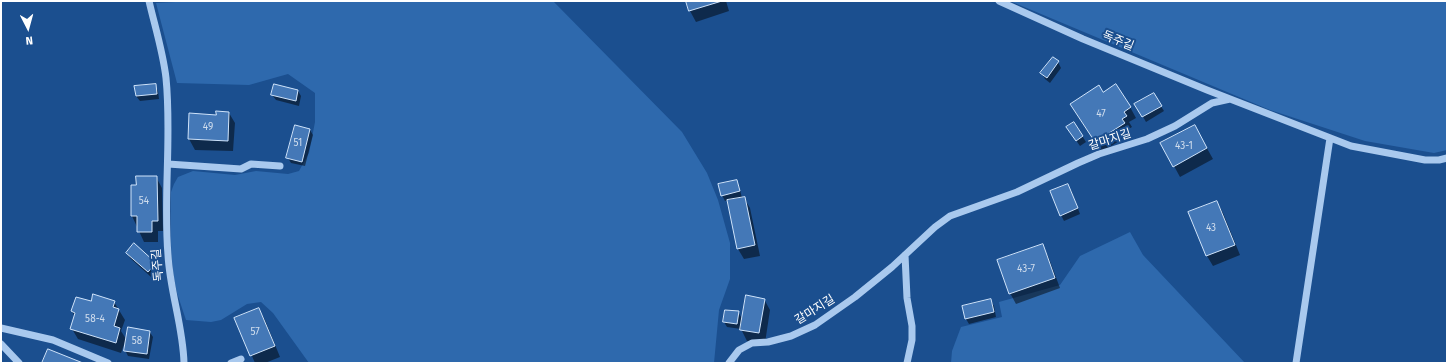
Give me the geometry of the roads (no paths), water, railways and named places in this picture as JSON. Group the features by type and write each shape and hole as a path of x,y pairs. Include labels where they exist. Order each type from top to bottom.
{"lane":[{"name":"독주길","path":"149,1 163,57 166,80 169,275 181,328 184,363"},
{"name":"독주길","path":"999,1 1083,39 1230,99"},
{"path":"1230,99 1351,146 1425,160 1439,160 1447,158"},
{"name":"갈마지길","path":"729,363 739,350 752,343 768,342 791,336 815,325 855,297 950,216 1017,192 1098,154 1147,139 1175,126 1212,103 1230,99"},
{"path":"1296,363 1330,138"},
{"path":"168,164 241,169 251,164 280,166"},
{"path":"905,255 907,298 912,326 912,340 907,363"},
{"path":"1,328 53,340 108,363"},
{"path":"1,344 19,363"},
{"path":"231,363 241,359"}]}
